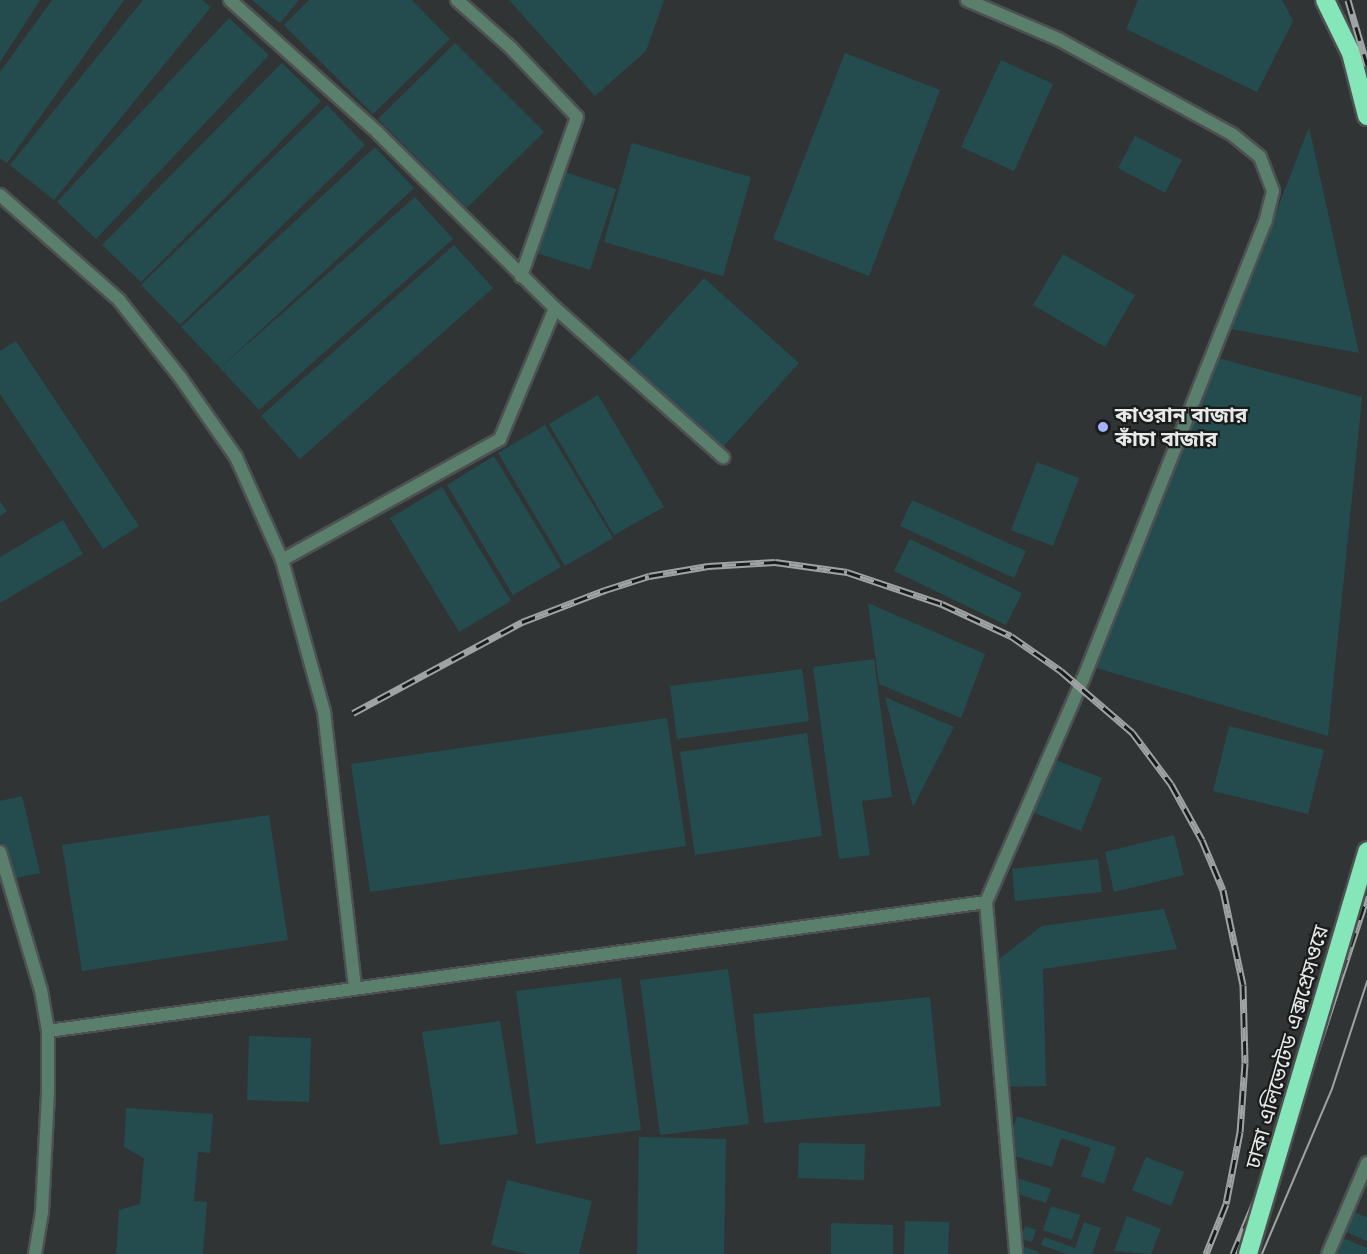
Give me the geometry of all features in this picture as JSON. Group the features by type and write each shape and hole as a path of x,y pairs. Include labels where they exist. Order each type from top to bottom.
{"highway":[{"path":"1325,0 1337,18 1367,116"},
{"name":"ঢাকা এলিভেটেড এক্সপ্রেসওয়ে","path":"1248,1254 1367,851"}],"street":[{"path":"230,0 378,133 555,308 723,457"},
{"path":"457,0 511,48 577,117 521,276"},
{"path":"966,0 1058,39 1224,129 1260,157 1273,191 1265,222 1083,679 986,902 1016,1254"},
{"path":"0,195 119,300 180,377 237,457 282,560 324,711 355,986"},
{"path":"282,560 500,439 555,308"},
{"path":"0,852 41,990 48,1031 48,1093 42,1212 35,1254"},
{"path":"48,1031 355,986 986,902"},
{"path":"1328,1254 1367,1162"}],"building":[{"path":"0,0 40,0 0,62"},
{"path":"52,0 124,0 7,163 0,158 0,72"},
{"path":"143,0 202,0 211,7 54,200 10,165"},
{"path":"252,0 299,0 280,23"},
{"path":"309,0 412,0 450,39 373,114 284,25"},
{"path":"509,0 664,0 646,51 595,96"},
{"path":"1138,0 1282,0 1293,21 1257,92 1126,29"},
{"path":"229,18 269,55 96,239 57,202"},
{"path":"455,43 544,132 467,208 378,119"},
{"path":"845,53 940,90 869,276 773,239"},
{"path":"1001,60 1053,84 1014,171 961,147"},
{"path":"282,63 321,101 141,282 102,245"},
{"path":"327,105 365,145 180,325 141,285"},
{"path":"1309,127 1359,353 1231,329"},
{"path":"1135,136 1182,160 1165,193 1118,168"},
{"path":"632,143 751,177 723,276 604,242"},
{"path":"375,147 414,188 220,368 181,327"},
{"path":"562,171 616,189 590,270 536,253"},
{"path":"415,197 453,239 259,410 220,368"},
{"path":"454,245 493,288 300,459 261,416"},
{"path":"1063,254 1135,295 1105,347 1033,305"},
{"path":"704,278 799,363 723,447 628,362"},
{"path":"16,341 139,526 103,549 0,394 0,351"},
{"path":"1218,358 1362,397 1328,736 1093,667"},
{"path":"598,395 664,507 614,535 549,424"},
{"path":"545,425 613,538 565,566 498,453"},
{"path":"494,456 561,567 513,595 447,485"},
{"path":"1037,462 1079,478 1053,546 1011,530"},
{"path":"442,487 511,601 459,632 390,518"},
{"path":"912,500 1026,551 1014,578 900,526"},
{"path":"0,501 7,511 0,516"},
{"path":"63,520 83,554 0,603 0,557"},
{"path":"910,539 1022,593 1006,625 894,571"},
{"path":"868,603 985,654 961,718 879,684"},
{"path":"874,659 892,797 862,801 870,855 839,859 813,667"},
{"path":"802,669 809,721 677,739 670,686"},
{"path":"885,697 954,727 913,807"},
{"path":"667,718 686,846 370,892 351,764"},
{"path":"1229,726 1324,750 1308,814 1213,791"},
{"path":"807,733 822,836 695,855 680,752"},
{"path":"1053,759 1102,778 1081,831 1032,812"},
{"path":"22,796 40,873 6,880 0,853 0,801"},
{"path":"269,815 288,940 82,971 62,845"},
{"path":"1174,835 1184,875 1114,892 1105,852"},
{"path":"1098,859 1102,892 1015,901 1012,869"},
{"path":"1164,909 1177,949 1043,969 1046,1086 1001,1087 999,959 1042,926"},
{"path":"728,969 749,1124 660,1135 640,980"},
{"path":"621,978 641,1130 536,1144 516,991"},
{"path":"930,997 941,1106 764,1123 753,1014"},
{"path":"500,1021 518,1134 440,1145 422,1032"},
{"path":"249,1036 311,1038 309,1102 247,1100"},
{"path":"126,1108 213,1114 210,1153 198,1152 194,1201 207,1202 203,1254 116,1254 119,1210 140,1204 144,1158 124,1147"},
{"path":"1017,1116 1116,1147 1104,1184 1081,1176 1091,1148 1061,1138 1052,1167 1005,1153"},
{"path":"639,1137 726,1139 724,1254 637,1254"},
{"path":"799,1143 865,1144 864,1180 798,1178"},
{"path":"1146,1157 1184,1172 1171,1206 1132,1190"},
{"path":"1017,1178 1051,1189 1046,1203 1012,1192"},
{"path":"507,1180 592,1201 579,1254 526,1254 491,1245"},
{"path":"1051,1206 1080,1215 1072,1240 1043,1230"},
{"path":"1354,1212 1367,1217 1367,1241 1346,1232"},
{"path":"1127,1216 1161,1229 1151,1254 1114,1251"},
{"path":"905,1221 949,1222 948,1254 904,1254"},
{"path":"1084,1222 1101,1228 1092,1254 1067,1254 1041,1245 1044,1237 1075,1248"},
{"path":"831,1223 893,1225 893,1254 831,1254"},
{"path":"1025,1226 1036,1230 1032,1242 1021,1239"},
{"path":"1338,1236 1367,1248 1367,1254 1330,1254"},
{"path":"1021,1246 1039,1252 1038,1254 1018,1254"}],"tram line":[{"path":"1262,1254 1332,1089 1367,982"}],"railway":[{"path":"1348,0 1367,65"},
{"path":"353,713 522,622 605,590 649,576 708,566 775,562 847,572 942,604 1011,636 1061,671 1132,732 1171,784 1202,840 1223,890 1243,985 1245,1063 1240,1132 1226,1204 1206,1254"},
{"path":"1233,1254 1307,1079 1367,896"}],"place":[{"name":"কাওরান বাজার কাঁচা বাজার","path":"1103,427"}]}
